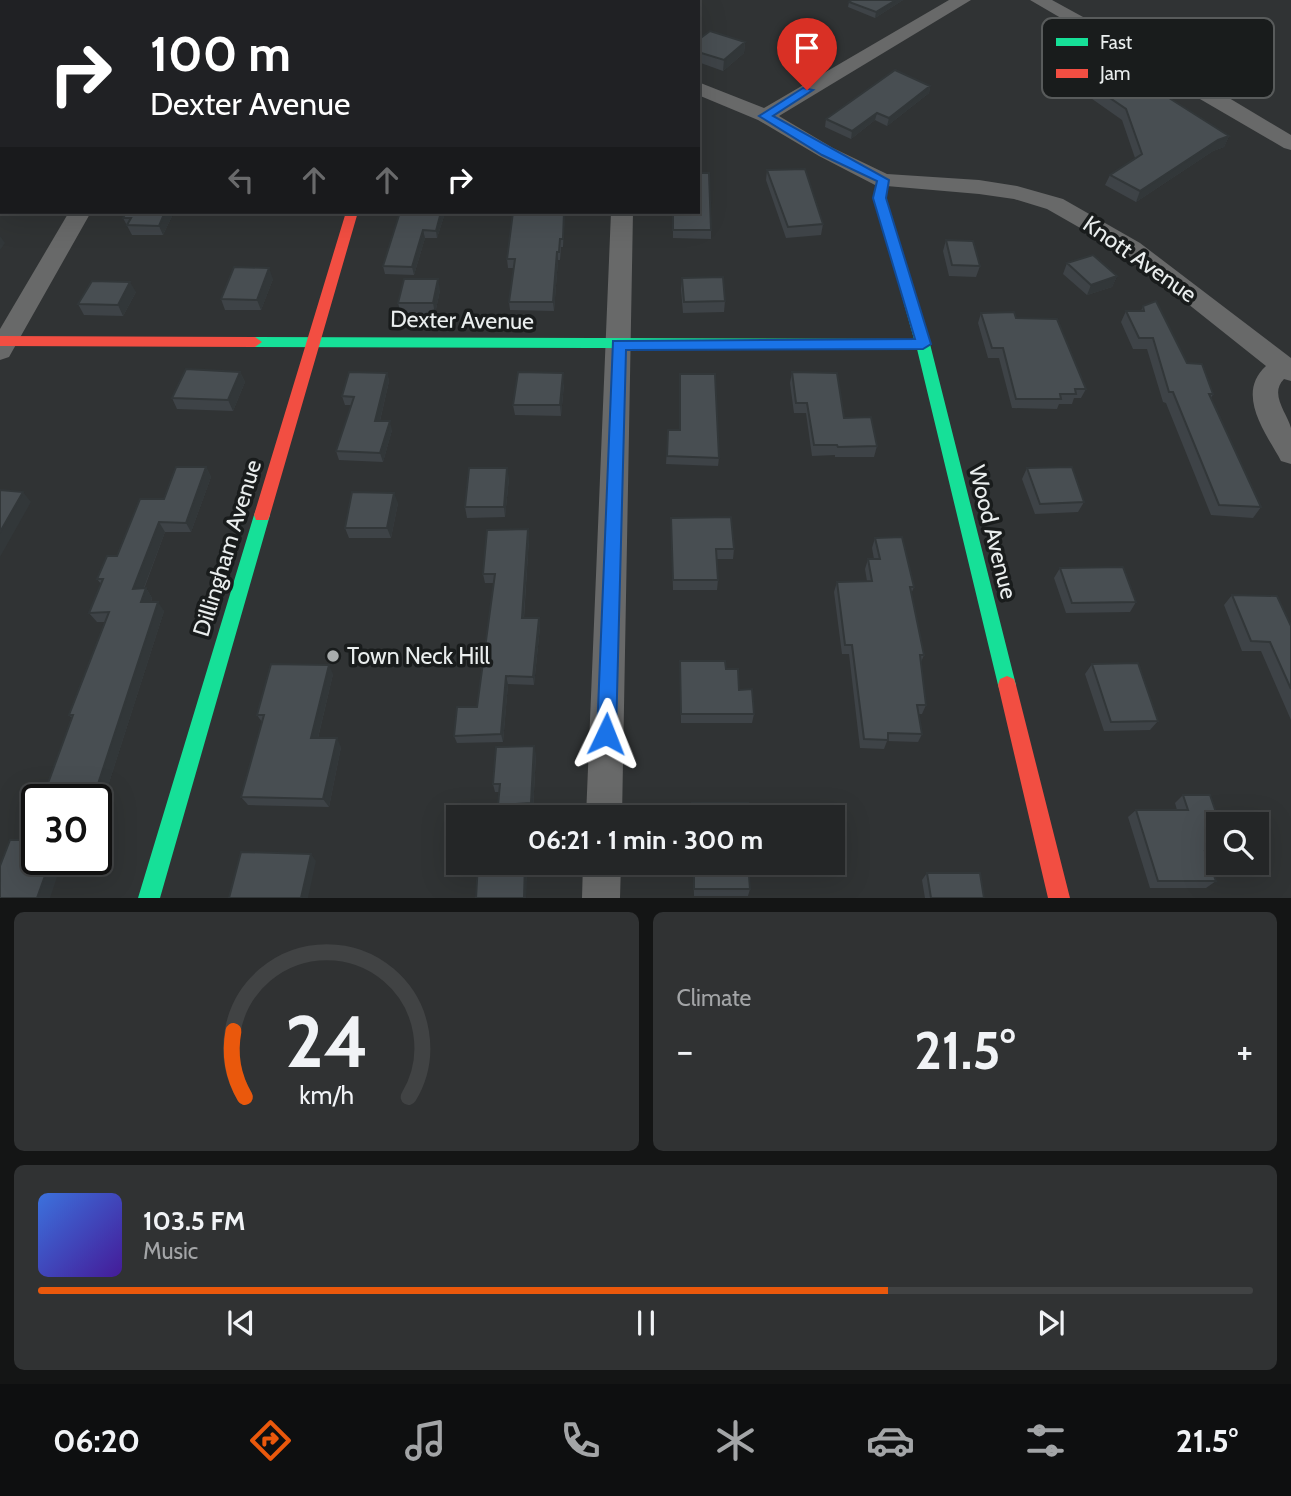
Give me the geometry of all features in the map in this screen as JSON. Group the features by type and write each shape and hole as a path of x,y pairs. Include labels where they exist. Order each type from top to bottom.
{"street":[{"path":"765,116 962,0"},
{"path":"1039,0 1072,18"},
{"name":"Knott Avenue","path":"700,89 765,116 826,152 883,180 979,187 1017,193 1055,204 1132,248 1287,369"},
{"path":"1215,98 1291,144"},
{"name":"Wood Avenue","path":"883,180 880,198 923,344 1059,898"},
{"path":"2,344 79,214"},
{"name":"Dillingham Avenue","path":"149,898 351,214"},
{"path":"604,805 622,214"},
{"name":"Dexter Avenue","path":"2,344 314,340 619,345 923,344"},
{"path":"1287,369 1268,380 1265,394 1269,410 1291,453"},
{"path":"601,898 602,875"}],"building":[{"path":"896,0 876,12 849,2"},
{"path":"710,31 745,42 724,60 700,53 700,38"},
{"path":"895,70 930,86 889,118 877,113 852,131 826,119"},
{"path":"1110,98 1169,98 1229,136 1218,140 1140,191 1110,175 1142,154 1126,109"},
{"path":"805,169 823,224 788,227 767,170"},
{"path":"700,173 709,173 711,230 673,230 673,214 700,214"},
{"path":"125,214 164,214 159,226 127,225 131,218 123,218"},
{"path":"399,214 440,214 436,231 423,230 412,267 383,266"},
{"path":"513,214 564,214 563,239 560,239 557,252 553,302 509,302 515,259 507,259"},
{"path":"946,240 973,241 980,266 952,265"},
{"path":"1093,255 1117,276 1091,285 1067,263"},
{"path":"234,267 269,268 257,300 221,299"},
{"path":"723,277 725,301 684,302 682,278"},
{"path":"404,279 438,279 433,303 398,303"},
{"path":"92,281 130,282 118,305 78,304"},
{"path":"1156,301 1187,363 1202,364 1213,394 1209,394 1261,507 1219,505 1173,392 1169,392 1153,338 1139,338 1126,311 1144,311 1143,306"},
{"path":"1014,312 1016,318 1057,319 1086,389 1075,389 1076,394 1060,394 1061,399 1016,399 1003,348 992,348 981,313"},
{"path":"186,369 240,372 228,400 172,398"},
{"path":"349,372 387,373 375,421 390,421 380,453 336,451 354,397 342,396"},
{"path":"518,372 563,373 560,405 513,405"},
{"path":"792,372 837,373 844,418 871,417 877,446 814,445 807,403 796,403"},
{"path":"680,374 715,374 719,458 667,456 668,430 680,430"},
{"path":"176,467 206,467 186,523 159,522 133,589 146,588 141,602 158,602 98,784 48,784 73,715 69,715 109,612 89,613 103,579 97,579 107,556 117,556 140,499 164,499"},
{"path":"1072,467 1084,502 1040,504 1027,468"},
{"path":"469,468 507,468 504,507 465,507"},
{"path":"0,490 23,492 0,532"},
{"path":"352,492 394,493 387,528 345,528"},
{"path":"731,517 734,549 716,549 718,580 673,580 671,518"},
{"path":"528,529 522,618 539,618 533,677 506,676 501,734 454,736 457,707 477,707 495,574 483,574 487,530"},
{"path":"902,537 914,587 910,587 924,655 920,655 926,705 917,705 922,734 888,733 888,740 864,739 852,645 845,645 837,582 872,581 868,559 880,559 875,538"},
{"path":"1123,567 1136,602 1072,603 1060,568"},
{"path":"1232,595 1277,596 1291,626 1291,689 1270,642 1251,641"},
{"path":"680,661 725,661 726,669 738,669 739,690 752,689 754,714 681,714"},
{"path":"1138,663 1158,721 1111,722 1092,664"},
{"path":"271,664 329,665 311,738 337,738 323,799 241,797 264,715 257,715"},
{"path":"534,746 531,803 498,805 500,784 493,784 496,747"},
{"path":"1183,795 1210,795 1216,812 1206,812 1206,875 1214,875 1216,881 1158,881 1136,810 1188,810"},
{"path":"748,803 748,805 692,805"},
{"path":"10,840 21,840 21,875 45,875 37,898 0,898 0,866"},
{"path":"241,852 311,854 301,898 229,898"},
{"path":"927,873 980,873 984,898 931,898"},
{"path":"477,875 525,875 524,898 476,898"},
{"path":"694,875 749,875 750,889 694,889"}],"traffic: fast":[{"path":"883,180 880,198 923,344 1007,685"},
{"path":"255,342 923,344"},
{"path":"149,898 262,515"}],"traffic: jam":[{"path":"262,515 351,214"},
{"path":"0,341 255,342"},
{"path":"1007,685 1059,898"}],"place":[{"name":"Town Neck Hill","path":"333,656"}],"route":[{"path":"606,734 619,345 923,344 880,198 883,180 826,152 765,116 807,90"}]}
